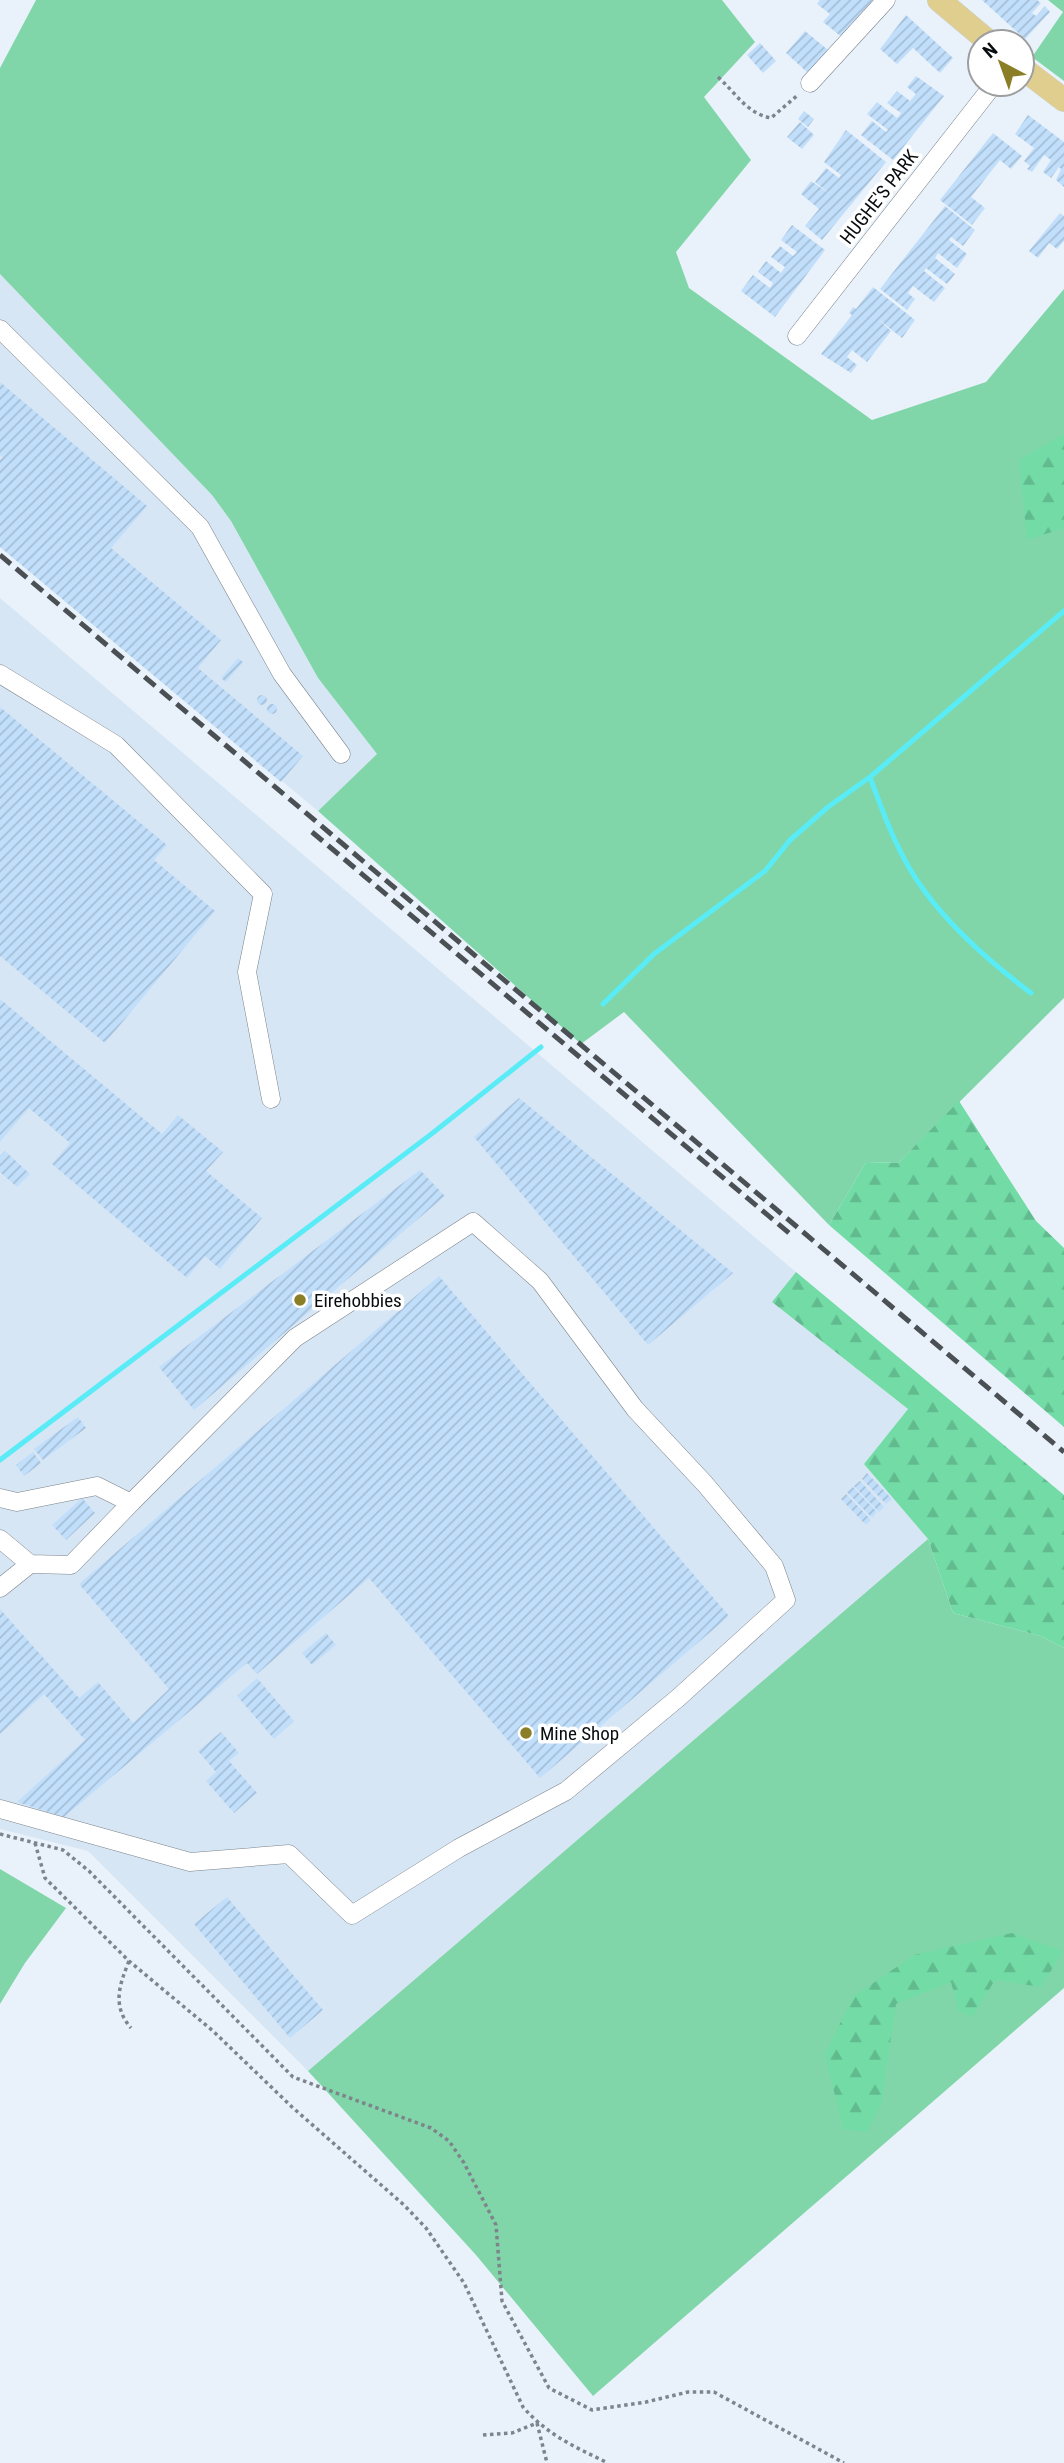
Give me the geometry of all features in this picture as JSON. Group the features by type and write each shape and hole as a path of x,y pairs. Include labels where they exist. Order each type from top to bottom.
{"main road":[{"path":"939,0 972,28"},
{"path":"1036,79 1064,100"}],"street":[{"path":"810,83 886,0"},
{"name":"HUGHE'S PARK","path":"797,336 983,98"},
{"path":"0,329 200,527 282,674 341,754"},
{"path":"0,674 116,745 263,894 247,972 271,1099"},
{"path":"0,1588 30,1564 71,1564 295,1338 473,1222 540,1282 635,1409 705,1484 774,1566 786,1600 678,1698 566,1791 459,1848 352,1915 289,1854 190,1862 0,1809"},
{"path":"8,1500 97,1486 131,1503"},
{"path":"0,1539 30,1564"}],"path":[{"path":"718,77 740,103 757,116 771,118 810,83"},
{"path":"0,1834 63,1850 89,1871 293,2077 431,2128 449,2141 496,2225 502,2301 549,2388 592,2410 688,2392 714,2392 844,2463"},
{"path":"35,1843 46,1878 129,1961 213,2032 426,2228 464,2283 523,2407 537,2423 569,2445 608,2463"},
{"path":"129,1961 118,1991 118,2004 123,2020 131,2028"},
{"path":"483,2435 512,2433 537,2423"},
{"path":"537,2423 547,2463"}],"shaded area":[{"path":"0,274 212,495 231,521 318,678 377,754 318,811 0,547"},
{"path":"0,598 796,1272 772,1302 908,1409 864,1464 928,1539 308,2071 88,1851 0,1829"}],"green space":[{"path":"36,0 722,0 755,42 704,97 751,160 676,252 689,288 872,420 986,382 1064,289 1064,998 898,1163 866,1162 829,1225 624,1012 581,1044 318,811 377,754 318,678 231,521 212,495 0,274 0,68"},
{"path":"1048,0 1064,0 1064,81 1036,60 1036,51 1063,12"},
{"path":"1064,434 1064,528 1027,540 1019,460"},
{"path":"959,1101 1036,1221 1064,1248 1064,1427 829,1225 866,1162 898,1163"},
{"path":"796,1272 1064,1495 1064,1648 1041,1636 953,1613 928,1539 864,1464 908,1409 772,1302"},
{"path":"928,1539 953,1613 1041,1636 1064,1648 1064,1988 593,2396 476,2255 308,2071"},
{"path":"0,1869 66,1908 25,1963 0,2004"},
{"path":"1012,1933 1063,1951 1041,1987 995,1980 973,2016 959,2012 951,1982 896,2004 881,2104 867,2132 843,2129 825,2054 853,1997 914,1955"}],"building":[{"path":"820,0 875,0 843,38 823,22 830,14 817,4"},
{"path":"982,0 1037,0 1041,3 1032,13 1036,16 1045,6 1050,12 1035,28 1013,28"},
{"path":"906,15 953,58 940,73 913,48 897,64 880,49"},
{"path":"805,31 828,50 808,73 786,53"},
{"path":"760,43 776,61 763,73 747,55"},
{"path":"916,76 944,96 893,160 861,135 872,121 886,132 888,130 867,114 877,102 897,118 901,113 887,103 897,91 910,101 916,94 907,87"},
{"path":"804,111 814,119 808,127 798,119"},
{"path":"1028,115 1064,142 1064,187 1056,180 1061,169 1059,167 1051,178 1043,172 1051,160 1044,155 1032,172 1027,169 1030,166 1024,161 1034,148 1015,134"},
{"path":"800,122 814,135 802,149 787,137"},
{"path":"846,130 886,162 822,240 805,226 819,209 801,194 811,181 830,194 815,182 826,168 839,178 841,175 824,162"},
{"path":"993,133 1022,156 1011,169 1000,160 971,197 985,208 972,225 940,200"},
{"path":"945,206 975,230 963,246 951,237 949,240 967,254 957,268 938,253 935,258 955,274 947,284 926,268 924,271 945,288 934,302 913,286 908,293 915,299 907,310 880,289"},
{"path":"1060,213 1064,216 1064,241 1057,249 1049,243 1038,258 1029,251"},
{"path":"792,225 825,250 775,317 741,291 753,275 770,288 773,283 758,272 766,261 781,273 785,267 771,257 780,246 793,256 797,252 781,240"},
{"path":"873,287 915,320 902,338 878,319 891,331 867,362 852,350 847,357 857,365 851,373 821,354 852,315 849,313 853,307 856,309"},
{"path":"0,382 147,506 111,548 221,640 198,668 303,756 281,782 0,547 0,460 3,457 0,455"},
{"path":"238,658 243,662 226,682 221,678"},
{"path":"262,695 266,696 266,704 262,705 258,704 257,700 258,696"},
{"path":"272,704 276,705 276,713 272,714 268,713 267,709 268,705"},
{"path":"0,707 167,845 154,860 215,911 105,1043 0,956"},
{"path":"0,999 162,1134 178,1115 223,1152 206,1171 262,1218 220,1269 205,1256 187,1278 52,1164 70,1143 29,1108 0,1142"},
{"path":"519,1098 733,1273 648,1345 474,1137"},
{"path":"5,1151 30,1174 17,1187 0,1172 0,1156"},
{"path":"420,1170 445,1196 194,1410 159,1367"},
{"path":"439,1276 729,1616 540,1778 369,1578 257,1674 247,1663 64,1817 17,1802 85,1740 44,1694 0,1734 0,1609 79,1698 98,1682 133,1723 169,1689 79,1584"},
{"path":"78,1417 86,1428 43,1460 34,1449"},
{"path":"33,1452 41,1463 24,1476 16,1465"},
{"path":"867,1473 892,1499 886,1504 862,1479"},
{"path":"860,1481 884,1507 879,1512 854,1486"},
{"path":"853,1487 877,1512 872,1518 847,1492"},
{"path":"846,1494 871,1520 866,1525 841,1499"},
{"path":"82,1498 95,1513 66,1540 52,1525"},
{"path":"326,1633 336,1645 312,1665 302,1653"},
{"path":"257,1678 294,1721 274,1739 237,1696"},
{"path":"221,1732 239,1753 229,1761 257,1793 234,1813 206,1781 216,1772 198,1751"},
{"path":"227,1897 323,2010 290,2038 194,1924"}],"waterway":[{"path":"603,1004 654,954 765,871 790,840 828,807 870,777 1064,611"},
{"path":"870,777 899,849 923,889 946,918 973,945 1031,993"},
{"path":"0,1460 434,1132 541,1047"}],"railway":[{"path":"0,555 1064,1452"},
{"path":"312,832 789,1233"}],"place":[{"name":"Eirehobbies","path":"300,1300"},
{"name":"Mine Shop","path":"526,1733"}]}
